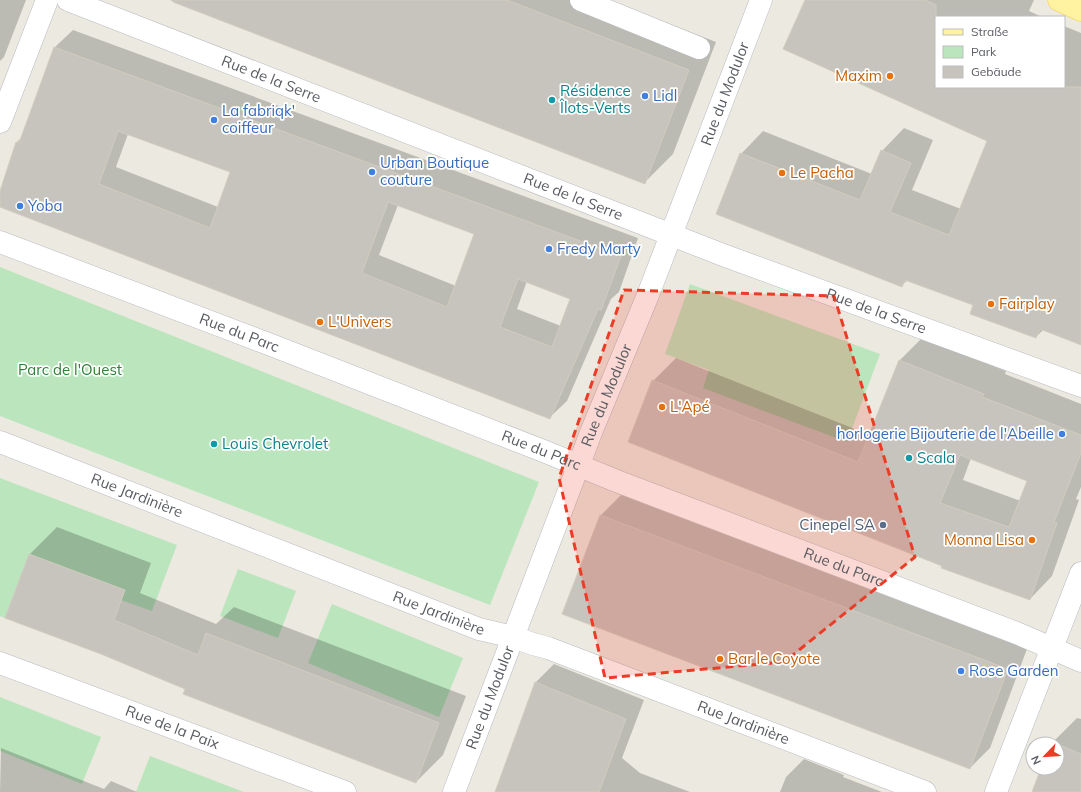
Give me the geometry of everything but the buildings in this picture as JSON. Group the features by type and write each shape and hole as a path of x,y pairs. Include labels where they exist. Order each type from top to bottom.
{"main road":[{"path":"1059,0 1081,10"}],"street":[{"path":"0,122 47,0"},
{"name":"Rue de la Serre","path":"68,0 730,258 1081,386"},
{"path":"581,0 699,48"},
{"name":"Rue du Modulor","path":"454,792 513,636 671,235 761,0"},
{"name":"Rue du Parc","path":"0,242 266,343 579,466 1019,634 1081,661"},
{"name":"Rue Jardinière","path":"0,442 479,629 513,636 548,648 925,792"},
{"path":"996,792 1081,573"},
{"name":"Rue de la Paix","path":"0,663 345,792"}],"highlighted area":[{"path":"624,290 834,296 915,557 784,662 605,678 559,478"}],"green space":[{"name":"Parc de l'Ouest","path":"0,267 539,482 490,605 0,416"},
{"path":"690,284 880,354 847,442 703,388 709,370 665,354"},
{"path":"0,478 177,545 152,611 121,600 124,590 29,554 5,618 0,616"},
{"path":"238,569 296,591 278,638 220,616"},
{"path":"332,604 463,658 439,717 308,663"},
{"path":"0,697 101,737 82,784 0,751"},
{"path":"150,756 244,792 136,792"}],"place":[{"name":"Maxim","path":"890,76"},
{"name":"Lidl","path":"645,96"},
{"name":"Résidence Îlots-Verts","path":"552,100"},
{"name":"La fabriqk' coiffeur","path":"214,120"},
{"name":"Urban Boutique couture","path":"372,172"},
{"name":"Le Pacha","path":"782,173"},
{"name":"Yoba","path":"20,206"},
{"name":"Fredy Marty","path":"549,249"},
{"name":"Fairplay","path":"991,304"},
{"name":"L'Univers","path":"320,322"},
{"name":"L'Apé","path":"662,407"},
{"name":"horlogerie Bijouterie de l'Abeille","path":"1062,434"},
{"name":"Louis Chevrolet","path":"214,444"},
{"name":"Scala","path":"909,458"},
{"name":"Cinepel SA","path":"883,525"},
{"name":"Monna Lisa","path":"1032,540"},
{"name":"Bar le Coyote","path":"720,659"},
{"name":"Rose Garden","path":"961,671"}]}
